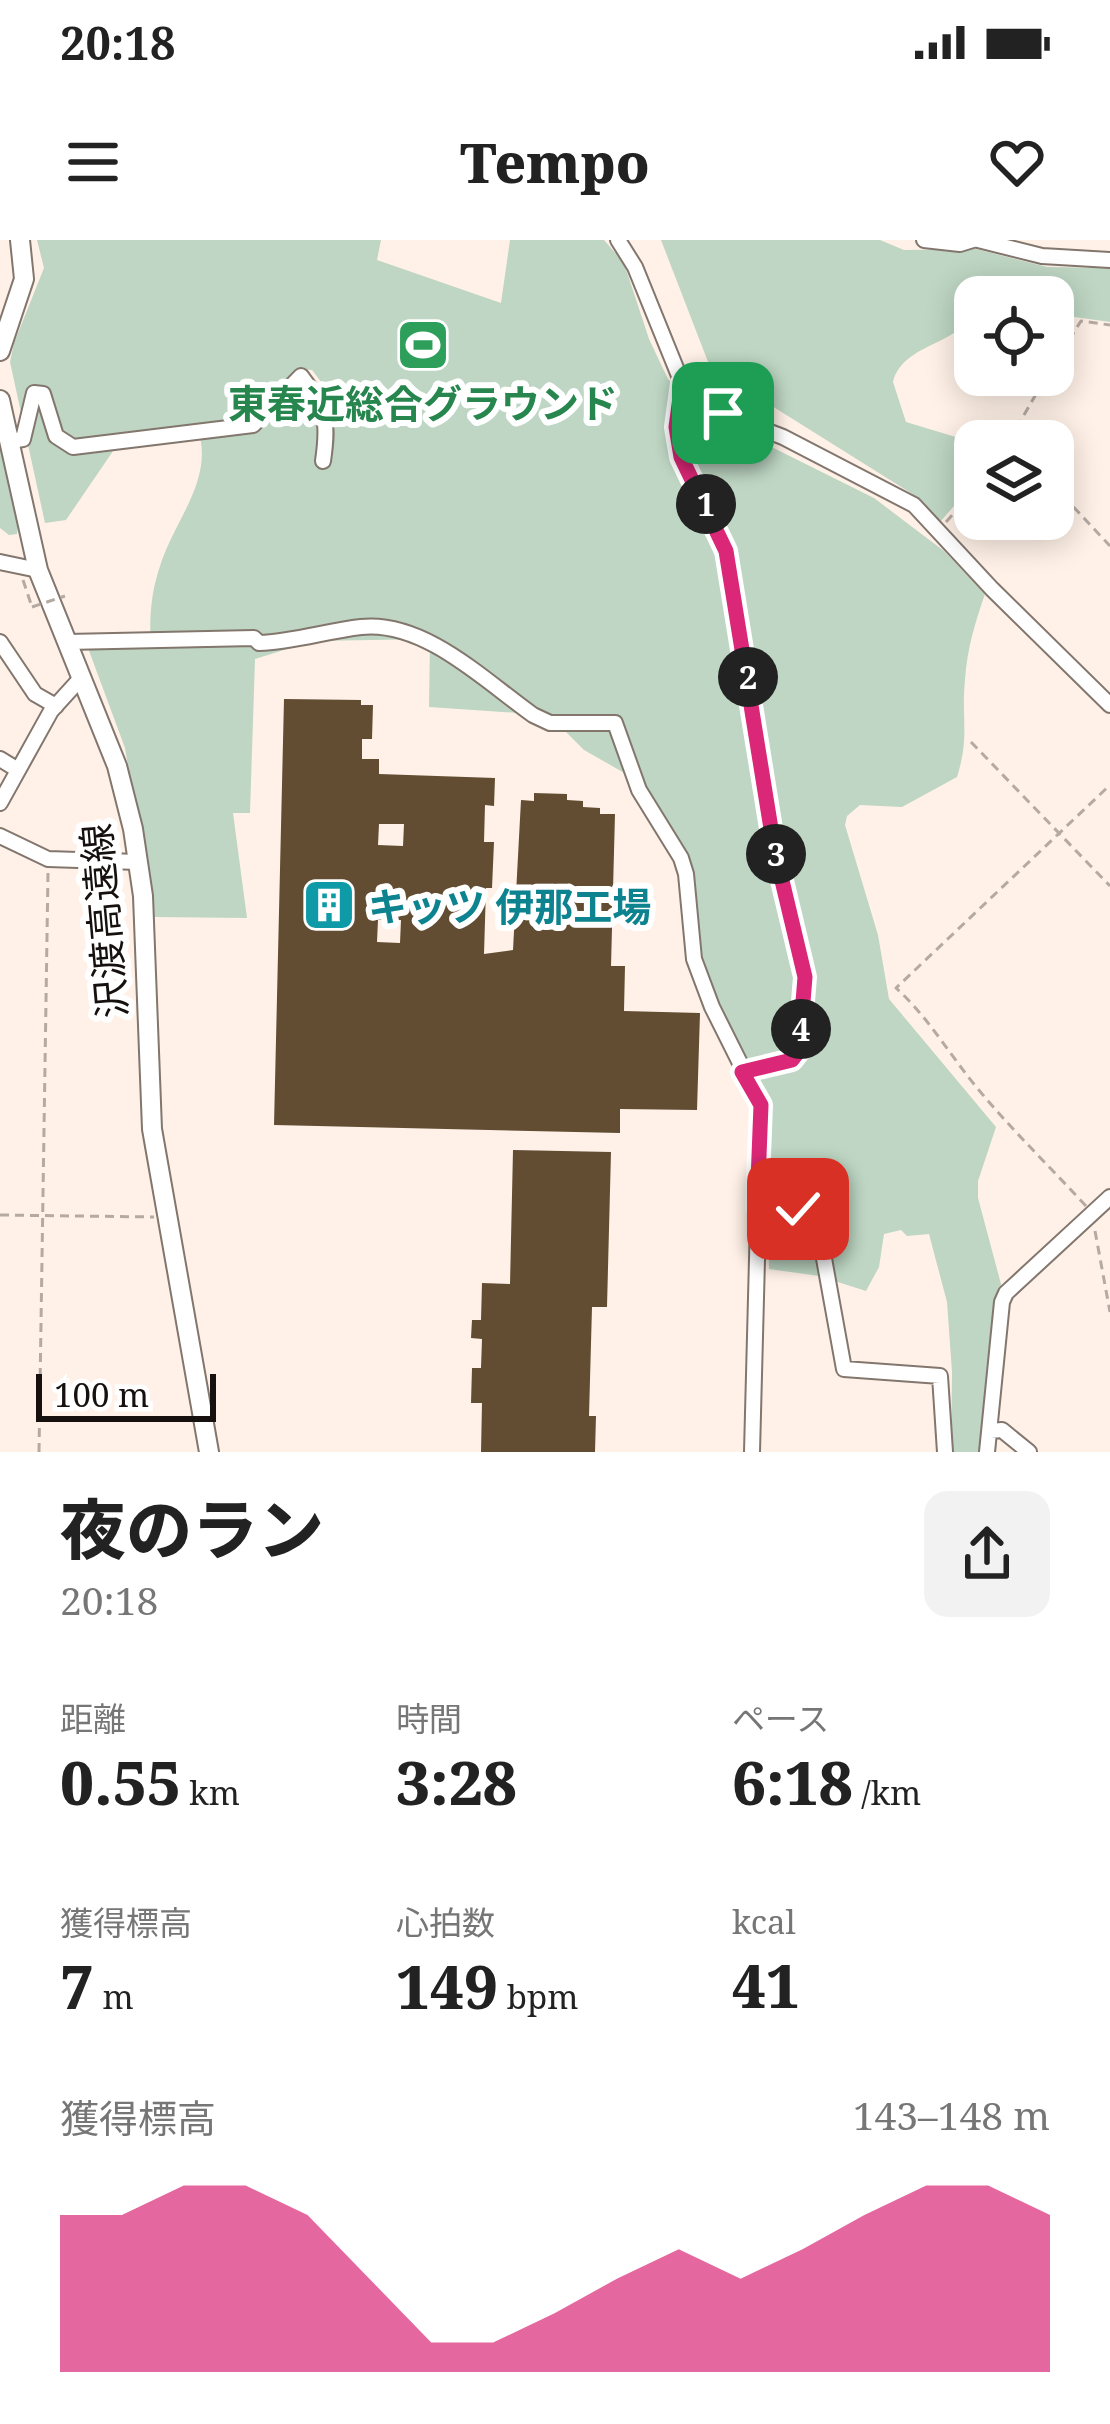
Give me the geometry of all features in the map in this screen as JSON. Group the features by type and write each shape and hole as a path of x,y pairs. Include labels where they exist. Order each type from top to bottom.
{"main road":[{"path":"0,351 24,279 20,240"},
{"name":"沢渡高遠線","path":"0,400 28,575 67,642 117,766 138,862 147,1072 167,1217 209,1452"}],"street":[{"path":"618,240 635,267 682,383 676,427 681,457 726,551 774,847 805,977 799,1051 792,1060 742,1072"},
{"path":"923,240 971,241 1042,256 1110,260"},
{"path":"10,441 23,439 34,393 43,394 56,436 73,447 253,425 301,376 325,407 323,461"},
{"path":"682,383 723,413 783,437 914,505 1110,705"},
{"path":"0,562 28,575"},
{"path":"67,642 254,638 259,643 298,641 365,626 392,629 416,637 533,716 550,723 615,723 639,790 681,858 694,959 761,1105 752,1452"},
{"path":"0,642 35,694 56,706"},
{"path":"0,802 56,706 81,678"},
{"path":"0,759 19,770"},
{"path":"0,836 48,859 138,862"},
{"path":"987,1452 1006,1293 1110,1197"},
{"path":"757,1207 798,1209 814,1224 844,1369 940,1376 945,1452"},
{"path":"990,1431 1002,1430 1029,1452"}],"path":[{"path":"1074,333 1082,321 1110,326"},
{"path":"1074,507 1110,546"},
{"path":"937,532 954,513"},
{"path":"28,575 32,607 65,596"},
{"path":"28,575 40,608"},
{"path":"971,742 1110,886"},
{"path":"1110,785 896,988 927,1016 978,1090 1092,1213 1110,1312"},
{"path":"39,1452 48,859"},
{"path":"0,1215 167,1217"}],"green space":[{"path":"37,240 381,240 377,260 501,303 510,240 604,240 624,263 668,379 701,412 874,498 944,551 985,594 968,658 957,777 902,807 860,805 847,816 845,825 878,935 889,999 996,1127 978,1181 978,1198 1001,1284 1005,1346 996,1452 951,1452 947,1302 929,1234 907,1236 901,1230 884,1234 879,1267 866,1291 819,1276 769,1269 766,1103 718,1010 700,962 693,910 642,783 584,750 549,715 429,707 430,639 313,641 255,659 250,813 233,813 247,918 154,917 125,748 88,648 151,647 155,584 197,482 202,447 198,429 126,432 66,520 45,523 10,362 44,268","holes":["299,369 312,370 335,400 341,421 320,434 306,401 289,380"]},
{"path":"661,240 880,240 904,250 976,249 1047,267 1110,268 1110,322 1074,317 1074,276 954,276 954,332 910,357 893,382 906,422 954,436 954,506 940,522 914,495 710,367"},
{"path":"0,433 19,520 17,534 9,535 0,528"}],"building":[{"name":"キッツ 伊那工場","path":"284,699 361,700 361,705 373,705 372,739 362,739 362,759 379,759 379,774 495,778 494,806 485,805 484,842 494,842 492,888 486,888 484,954 513,950 521,800 534,801 534,793 567,794 567,800 583,801 583,807 615,814 611,966 625,966 624,1011 700,1013 697,1110 620,1109 620,1133 274,1125","holes":["379,824 404,824 403,846 378,845","378,920 401,920 400,943 377,942"]},
{"path":"513,1150 611,1152 607,1307 592,1307 589,1416 596,1416 595,1452 481,1452 482,1403 471,1403 472,1368 481,1368 482,1339 471,1338 472,1320 481,1320 482,1283 510,1284"}],"place":[{"name":"東春近総合グラウンド","path":"423,345"},
{"name":"キッツ 伊那工場","path":"329,905"}],"route":[{"path":"723,413 682,383 676,427 681,457 726,551 774,847 805,977 799,1051 792,1060 742,1072 761,1105 757,1207 798,1209"}]}
